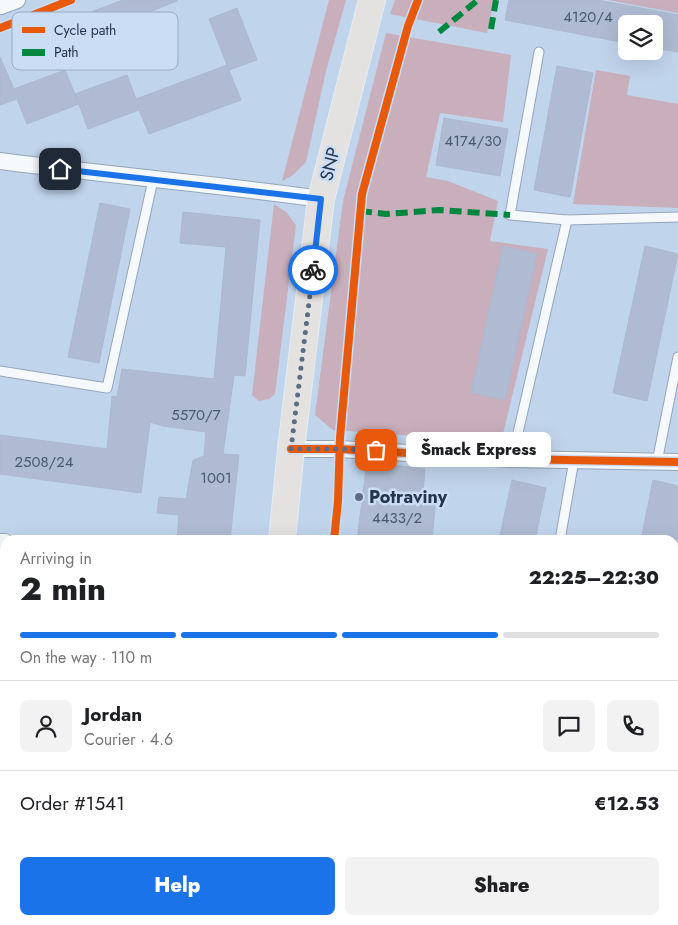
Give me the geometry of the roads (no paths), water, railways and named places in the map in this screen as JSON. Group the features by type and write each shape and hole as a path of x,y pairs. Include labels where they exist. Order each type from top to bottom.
{"main road":[{"name":"SNP","path":"282,535 321,199 372,0"}],"street":[{"path":"1,6 17,0"},
{"path":"0,162 321,199"},
{"path":"291,449 339,449 512,459 678,462"}],"lane":[{"path":"538,52 510,215 567,220 678,216"},
{"path":"0,371 107,388 153,180"},
{"path":"512,459 567,220"},
{"path":"657,462 678,357"},
{"path":"561,535 574,460"}],"place":[{"name":"Šmack Express","path":"376,450"},
{"name":"Potraviny","path":"359,497"}]}
